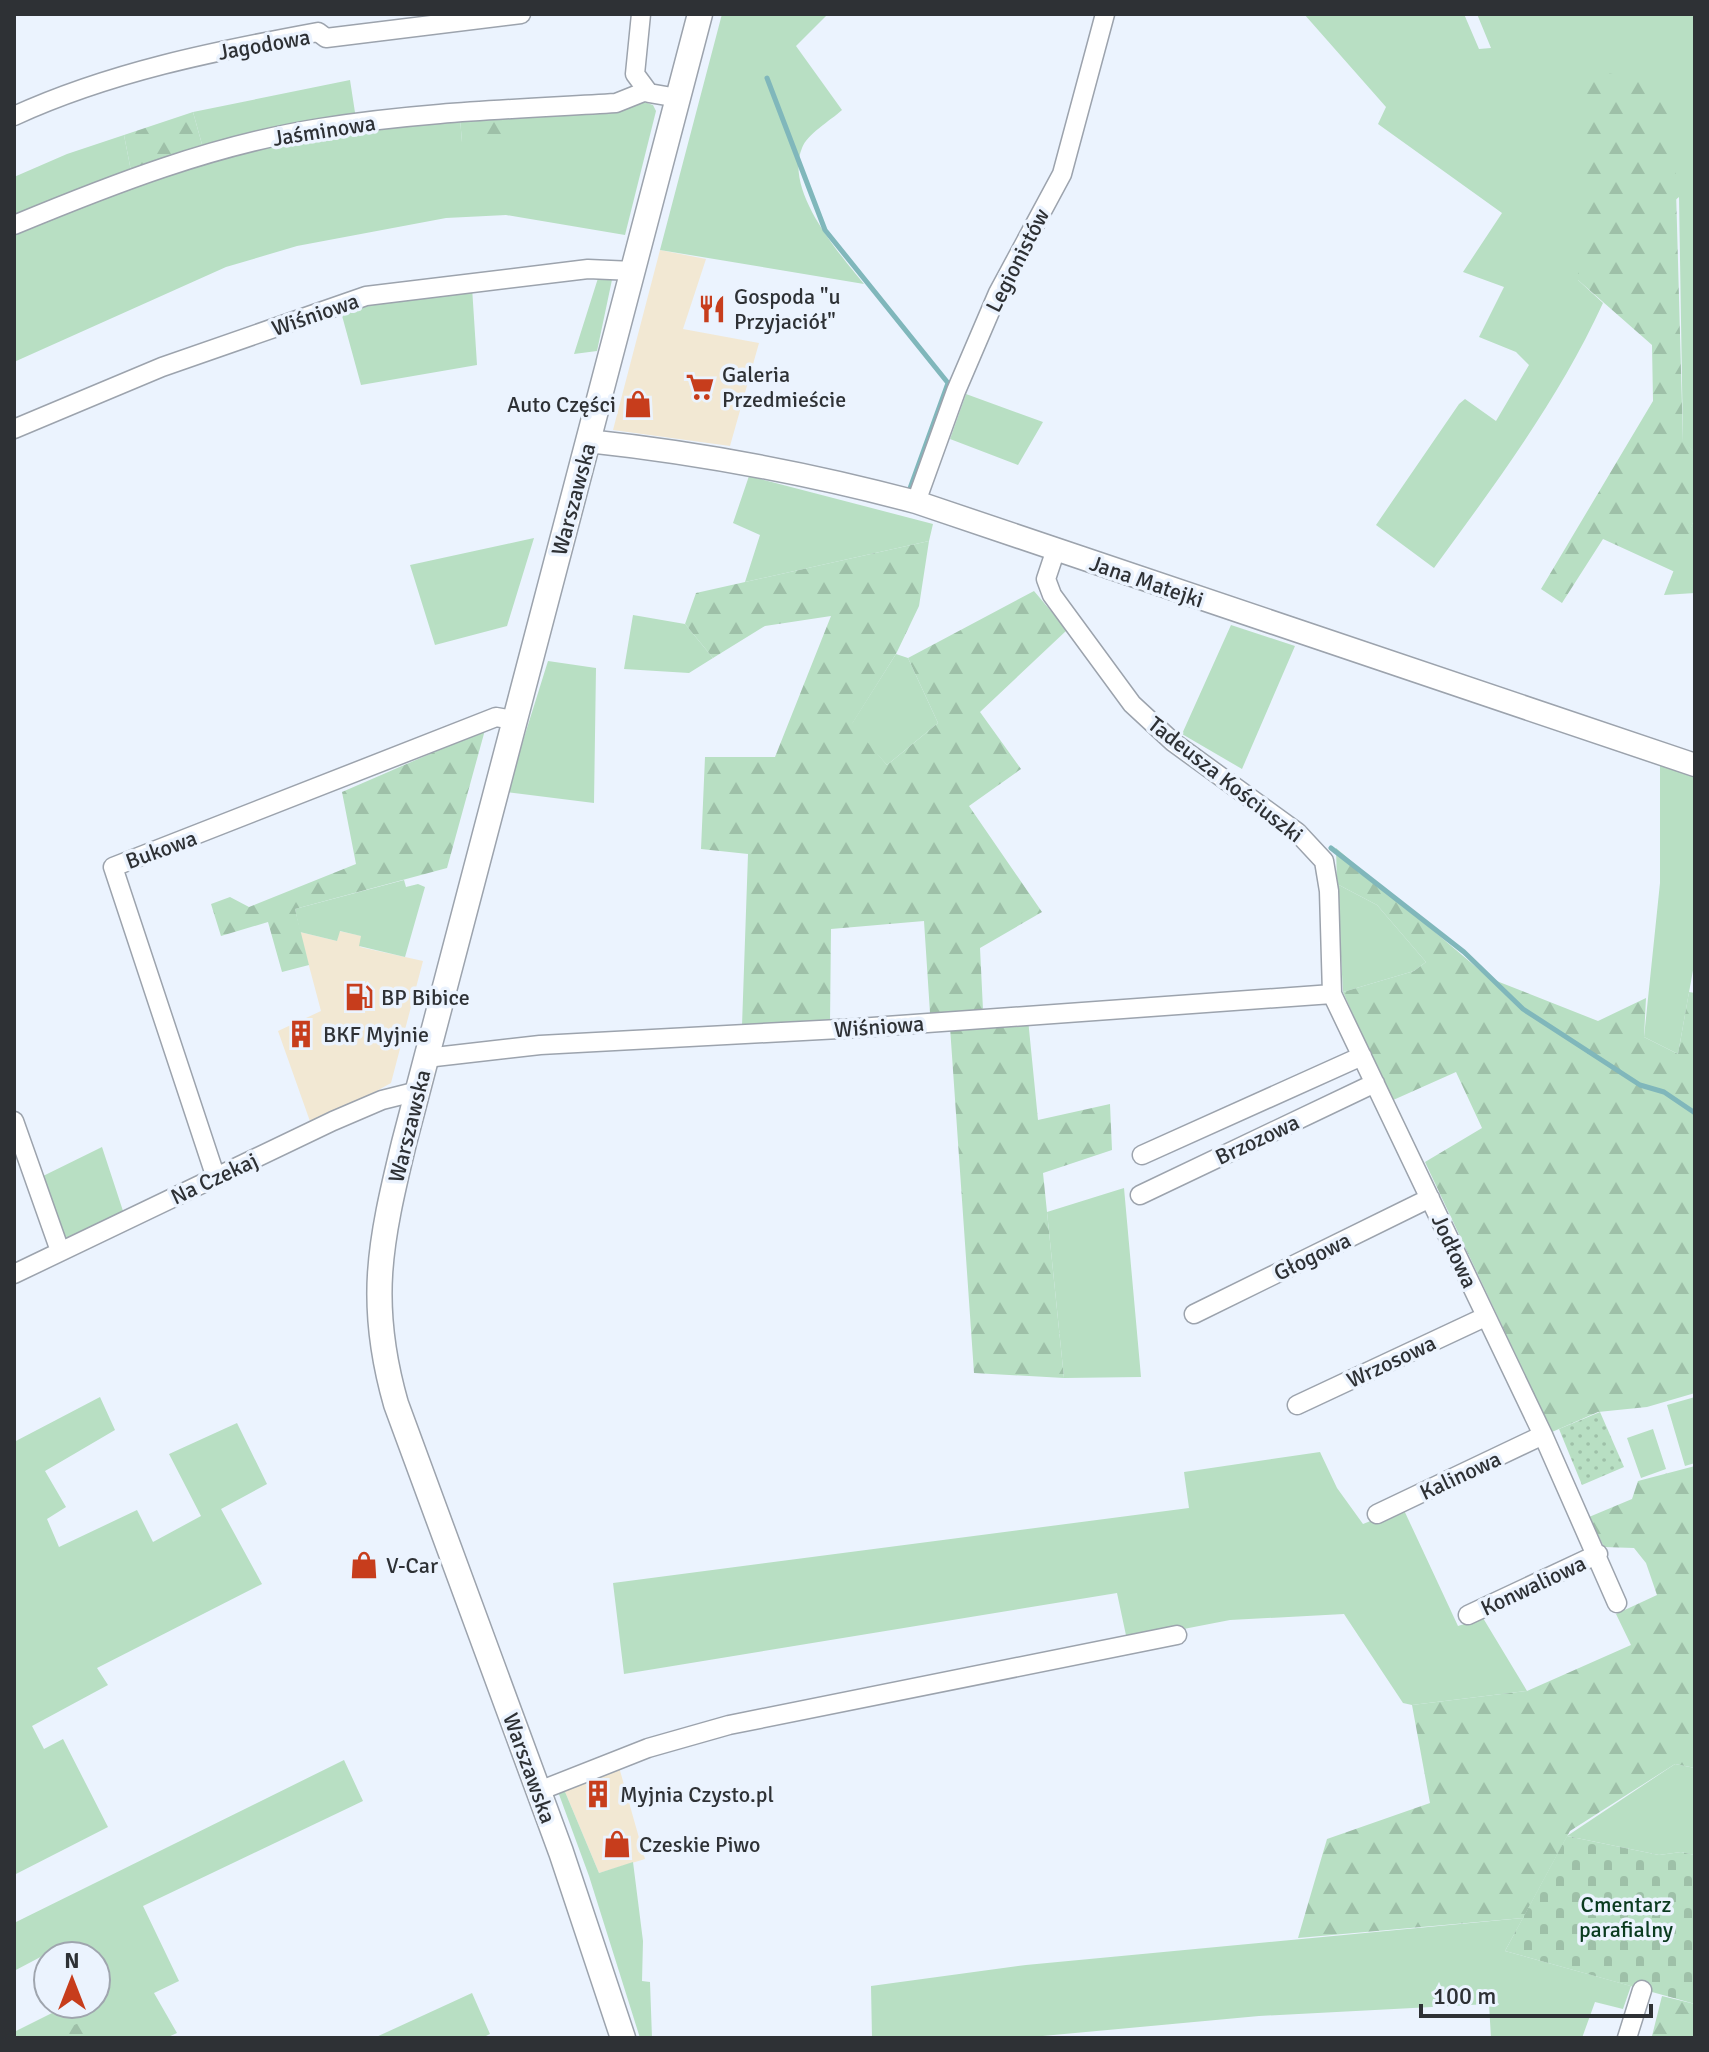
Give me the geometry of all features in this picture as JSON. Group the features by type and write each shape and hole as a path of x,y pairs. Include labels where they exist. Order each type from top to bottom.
{"main road":[{"name":"Warszawska","path":"623,2038 539,1791 427,1492 384,1359 377,1304 380,1254 426,1058 700,14"}],"street":[{"name":"Jagodowa","path":"14,116 168,62 241,47 318,32 326,38 521,14"},
{"path":"641,14 634,66 638,81 646,91 678,98"},
{"name":"Legionistów","path":"916,502 956,391 998,293 1062,174 1105,14"},
{"name":"Jaśminowa","path":"14,225 172,164 284,135 362,122 616,103 646,91"},
{"name":"Wiśniowa","path":"14,429 162,367 366,296 588,269 633,271"},
{"name":"Jana Matejki","path":"588,441 719,457 818,476 916,502 1695,765"},
{"name":"Tadeusza Kościuszki","path":"1056,549 1046,579 1052,595 1132,704 1173,742 1297,832 1324,861 1329,891"},
{"name":"Bukowa","path":"216,1178 113,867 496,717 514,720"},
{"name":"Jodłowa","path":"1329,891 1332,994 1543,1435 1617,1603"},
{"name":"Wiśniowa","path":"426,1058 540,1045 858,1028 1332,994"},
{"name":"Brzozowa","path":"1142,1155 1362,1056"},
{"name":"Brzozowa","path":"1140,1195 1375,1083"},
{"name":"Na Czekaj","path":"14,1274 370,1105 418,1091"},
{"path":"14,1121 60,1251"},
{"name":"Głogowa","path":"1194,1314 1430,1198"},
{"name":"Wrzosowa","path":"1297,1405 1485,1317"},
{"name":"Kalinowa","path":"1377,1514 1543,1435"},
{"name":"Konwaliowa","path":"1468,1615 1598,1554"},
{"path":"539,1791 648,1748 729,1725 1177,1635"},
{"path":"1627,2038 1642,1990"}],"shaded area":[{"path":"660,250 706,259 683,329 759,343 730,446 613,430"},
{"path":"339,931 362,936 360,947 423,961 391,1083 312,1127 278,1031 321,1011 300,932 337,941"},
{"path":"619,1767 645,1859 599,1873 563,1787"}],"green space":[{"path":"722,14 828,14 796,46 842,110 805,143 798,165 807,202 829,239 864,284 660,250"},
{"path":"1304,14 1464,14 1479,49 1491,48 1477,14 1695,14 1695,452 1683,443 1679,197 1578,280 1603,303 1586,338 1547,407 1434,568 1376,525 1459,404 1465,399 1496,421 1529,365 1516,352 1479,337 1504,287 1463,272 1502,213 1378,124 1386,107"},
{"path":"1587,71 1673,81 1683,442 1695,452 1695,517 1675,572 1603,539 1562,603 1541,589 1653,401 1652,345 1578,280"},
{"path":"350,80 356,119 203,148 193,112"},
{"path":"644,102 653,105 656,111 625,235 506,215 446,218 297,246 226,267 14,362 14,229 109,189 287,137 460,118 462,142 503,115"},
{"path":"193,112 203,148 131,171 124,135"},
{"path":"503,115 504,139 462,142 460,118"},
{"path":"124,135 131,171 14,220 14,177 67,154"},
{"path":"599,275 613,275 597,351 574,354"},
{"path":"472,287 477,365 361,385 341,312 383,300"},
{"path":"966,394 1043,422 1018,465 950,439"},
{"path":"749,476 933,524 929,541 745,582 760,535 733,523"},
{"path":"1695,517 1695,593 1664,595"},
{"path":"534,538 507,626 435,645 410,565"},
{"path":"929,541 919,606 896,654 852,724 887,765 938,723 908,658 1034,591 1067,630 980,712 1021,769 969,806 1042,912 980,948 983,1010 930,1013 924,921 831,929 830,1024 742,1026 748,854 701,849 705,757 775,757 831,616 765,626 713,658 685,624 696,593"},
{"path":"633,615 685,624 713,658 689,673 624,669"},
{"path":"1231,625 1295,646 1242,769 1182,734"},
{"path":"896,654 908,658 938,723 887,765 851,725"},
{"path":"548,661 596,668 594,803 507,792"},
{"path":"485,730 447,868 295,909 309,965 282,972 268,922 221,936 211,904 230,897 249,907 356,864 342,792"},
{"path":"1660,763 1695,774 1695,959 1678,1054 1644,1037 1660,883"},
{"path":"1336,848 1489,978 1598,1021 1646,998 1644,1037 1678,1054 1689,992 1695,993 1695,1393 1647,1407 1598,1412 1552,1432 1425,1162 1482,1128 1456,1072 1391,1101 1343,992 1414,971 1426,962 1377,905 1337,884"},
{"path":"404,880 406,887 418,884 425,887 405,957 359,946 361,936 340,931 337,941 300,932 295,909"},
{"path":"1337,884 1377,905 1426,962 1414,971 1343,992"},
{"path":"1028,1019 1038,1120 1110,1104 1112,1150 1043,1173 1064,1378 974,1373 950,1027"},
{"path":"102,1147 124,1214 63,1243 39,1178"},
{"path":"1124,1188 1141,1377 1064,1378 1047,1212"},
{"path":"100,1397 115,1430 45,1471 66,1507 47,1519 59,1547 137,1510 153,1542 201,1516 169,1454 237,1423 267,1484 221,1509 262,1584 97,1668 108,1685 32,1726 44,1749 63,1739 108,1827 14,1875 14,1442"},
{"path":"1695,1397 1695,1463 1685,1466 1667,1405"},
{"path":"1600,1412 1624,1467 1582,1485 1559,1429"},
{"path":"1653,1429 1666,1469 1641,1478 1627,1438"},
{"path":"1320,1452 1337,1488 1363,1524 1403,1508 1458,1626 1483,1618 1527,1691 1412,1705 1403,1703 1344,1614 1230,1620 1127,1640 1117,1593 624,1674 613,1583 1189,1508 1184,1472"},
{"path":"1695,1466 1695,1768 1675,1764 1570,1831 1523,1918 1298,1938 1327,1839 1430,1803 1412,1705 1527,1691 1631,1645 1616,1614 1657,1595 1646,1563 1634,1548 1604,1547 1589,1517 1632,1499 1638,1481"},
{"path":"344,1760 363,1801 143,1906 179,1981 154,1993 177,2033 166,2038 14,2038 14,2032 38,2020 112,2020 112,1940 32,1940 32,1961 14,1971 14,1923"},
{"path":"1675,1764 1695,1768 1695,1855 1681,1852 1659,1855 1567,1836"},
{"path":"563,1787 599,1873 633,1862 643,1941 642,1981 650,1982 652,2038 640,2038 589,1876 557,1789"},
{"name":"Cmentarz parafialny","path":"1567,1836 1659,1855 1681,1852 1695,1855 1695,2004 1505,1951"},
{"path":"1523,1918 1505,1951 1631,1986 1623,2009 1595,2002 1582,2038 1491,2038 1489,2004 1259,2016 1021,2038 872,2038 871,1986 1026,1965"},
{"path":"472,1993 490,2034 482,2038 374,2038"},
{"path":"1662,1996 1695,2004 1695,2038 1641,2038 1652,2036"},
{"path":"86,2020 101,2020 104,2031 90,2038 56,2038 54,2033"}],"waterway":[{"path":"767,78 825,230 948,383 909,491"},
{"path":"1331,848 1464,952 1523,1009 1640,1085 1664,1092 1695,1113"}],"place":[{"name":"Gospoda \"u Przyjaciół\"","path":"712,309"},
{"name":"Galeria Przedmieście","path":"700,387"},
{"name":"Auto Części","path":"638,404"},
{"name":"BP Bibice","path":"359,997"},
{"name":"BKF Myjnie","path":"301,1034"},
{"name":"V-Car","path":"364,1565"},
{"name":"Myjnia Czysto.pl","path":"598,1794"},
{"name":"Czeskie Piwo","path":"617,1844"}]}
